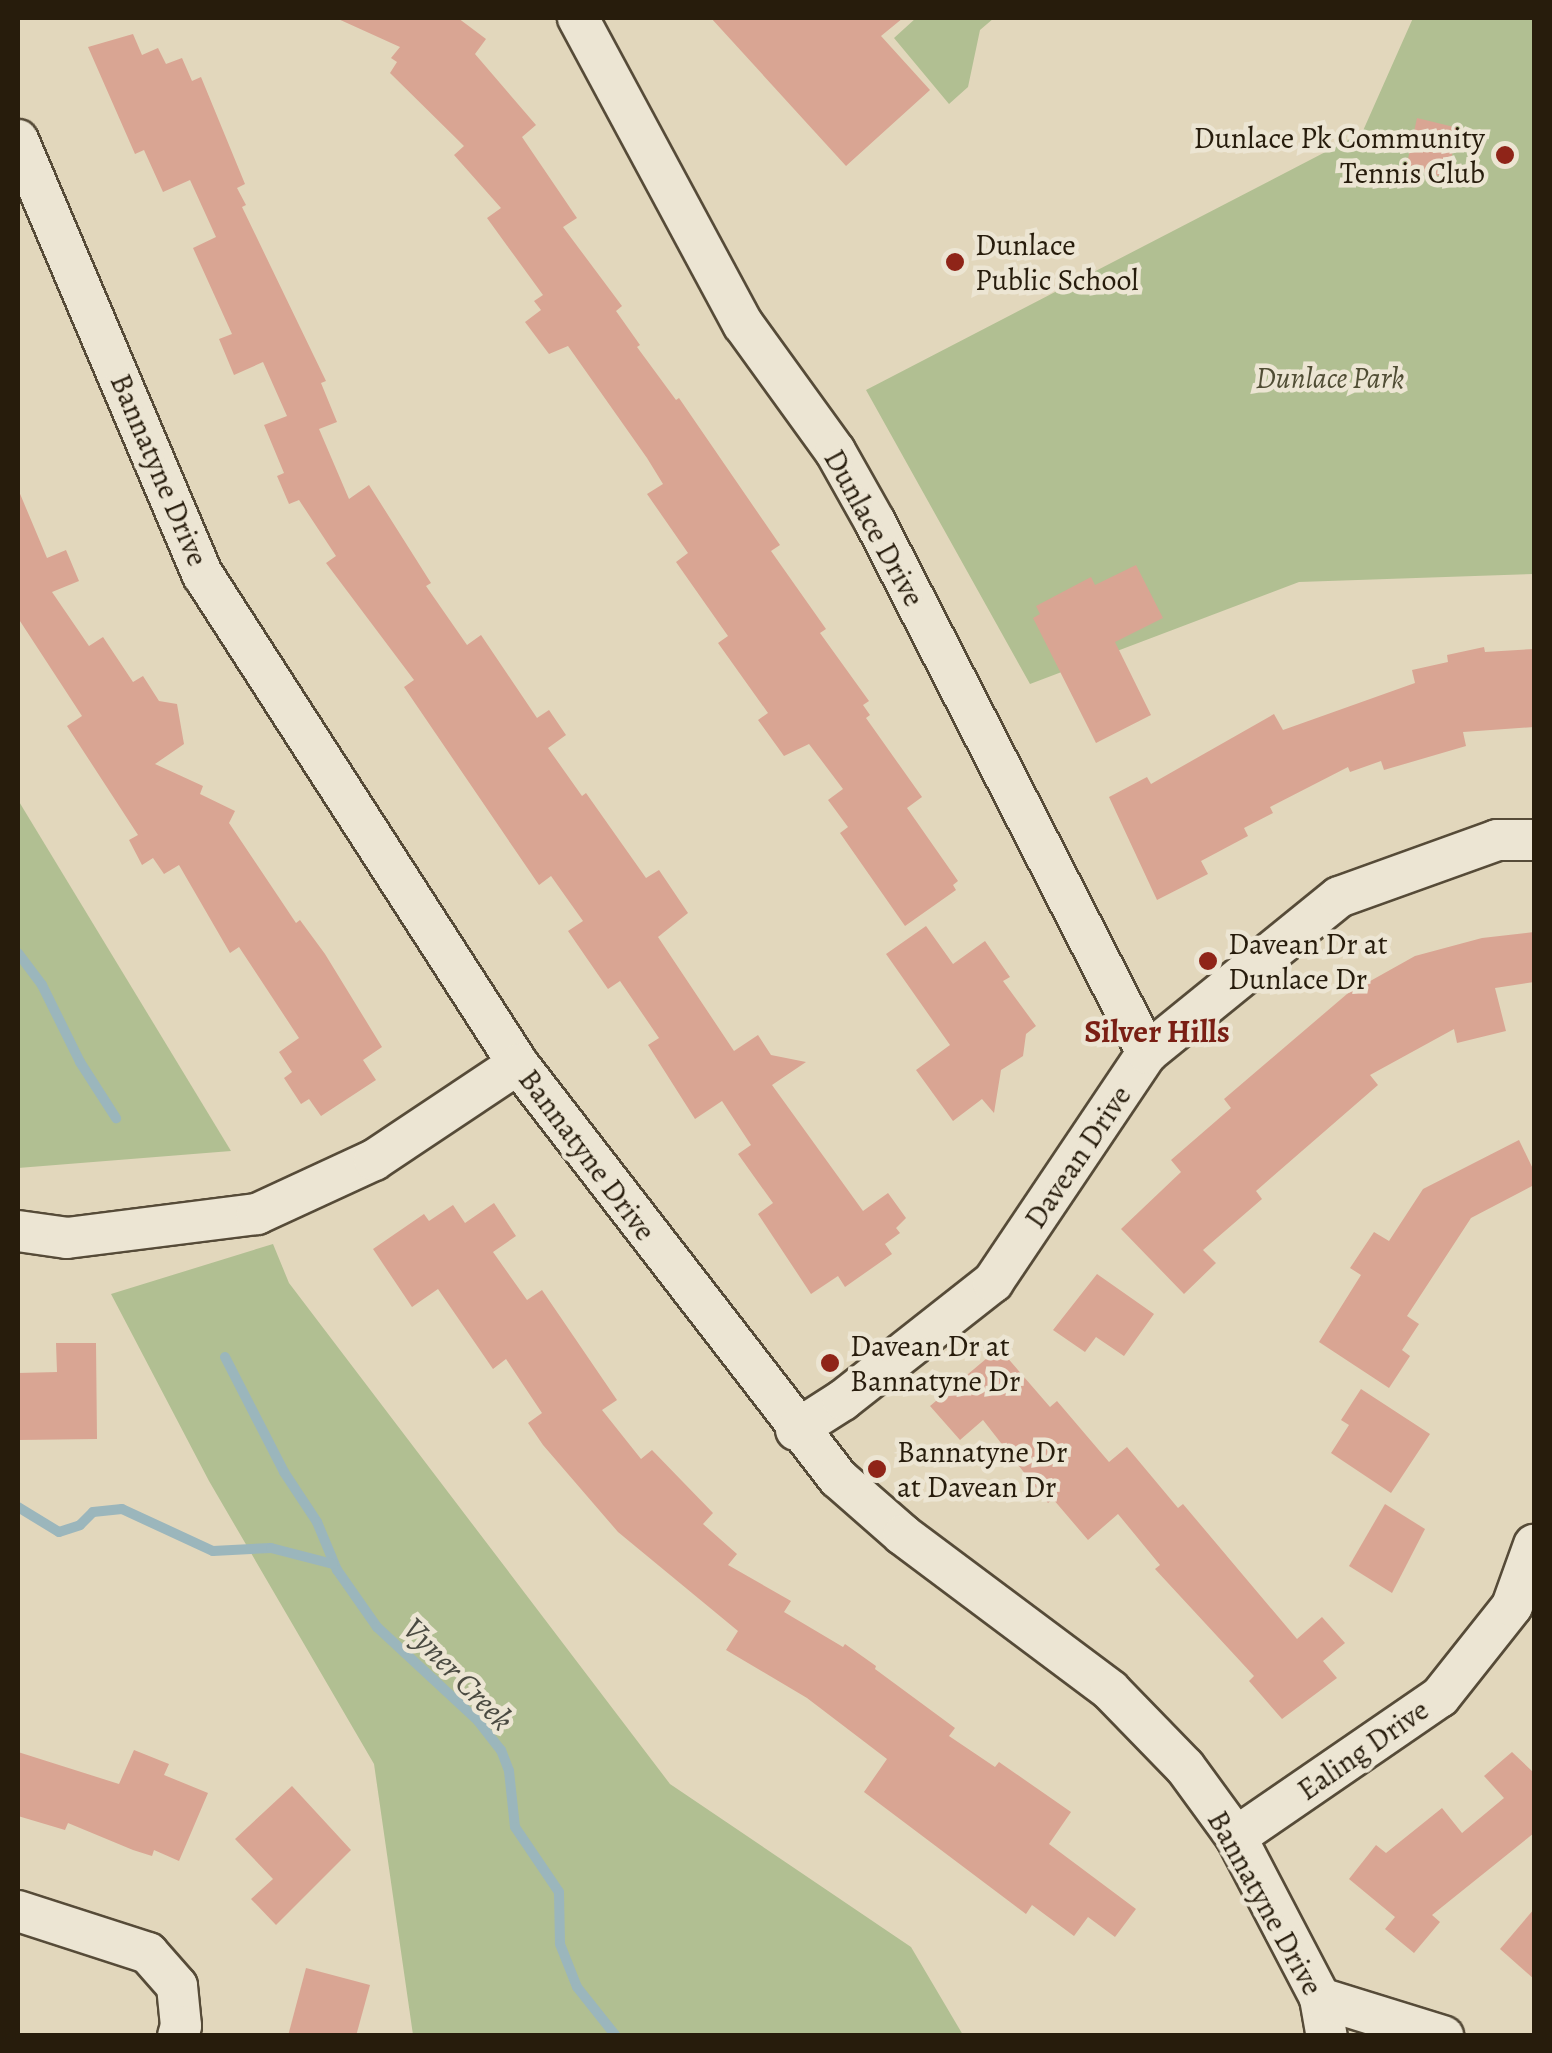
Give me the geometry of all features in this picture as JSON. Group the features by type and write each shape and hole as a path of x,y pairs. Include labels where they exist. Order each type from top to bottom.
{"street":[{"name":"Dunlace Drive","path":"578,18 744,324 835,451 875,522 1147,1053"},
{"name":"Bannatyne Drive","path":"18,140 203,574 518,1064 796,1430 838,1478 903,1535 1110,1690 1186,1767 1236,1837 1324,2017"},
{"name":"Davean Drive","path":"796,1430 843,1400 993,1282 1147,1053 1339,897 1498,840 1534,840"},
{"path":"18,1232 68,1238 256,1214 374,1160 518,1064"},
{"name":"Ealing Drive","path":"1236,1837 1440,1697 1512,1606 1534,1545"},
{"path":"18,1911 148,1953 176,1986 181,2026 178,2036"},
{"path":"1324,2017 1443,2036"}],"green space":[{"path":"916,18 994,18 980,30 968,87 949,104 894,38"},
{"name":"Dunlace Park","path":"1413,18 1534,18 1534,574 1299,582 1030,684 866,390 1362,133"},
{"path":"18,800 231,1151 18,1168"},
{"path":"273,1244 289,1283 670,1784 911,1947 963,2035 413,2035 374,1764 209,1481 111,1294"}],"building":[{"path":"336,18 458,18 486,39 475,54 536,125 522,137 577,218 563,227 622,306 616,311 640,345 637,347 676,400 679,398 780,545 771,551 826,629 820,633 869,701 863,705 870,715 866,718 922,797 907,808 958,881 953,885 956,890 905,926 840,833 848,827 828,800 843,789 809,744 784,756 758,720 768,713 718,643 728,636 676,562 688,553 647,494 663,484 647,458 568,346 549,354 525,322 541,310 534,301 543,295 487,218 501,208 454,155 464,146 390,73 397,62 391,58 400,47"},
{"path":"711,18 903,18 881,36 930,90 846,166"},
{"path":"133,34 142,55 158,48 166,64 182,58 192,81 201,77 245,184 237,188 246,205 242,207 326,381 321,383 337,422 319,429 349,499 369,485 431,583 426,586 467,645 481,635 537,718 549,710 566,735 548,748 582,796 586,793 646,878 659,870 688,913 658,937 734,1051 758,1035 771,1055 806,1062 772,1085 863,1211 888,1193 906,1218 896,1228 900,1233 885,1244 892,1254 845,1287 838,1276 811,1294 758,1214 773,1203 738,1154 751,1145 722,1101 695,1119 648,1045 659,1038 620,981 608,989 568,931 583,921 551,876 539,885 404,687 414,680 326,563 336,556 299,500 289,504 277,476 284,473 264,425 287,416 263,362 234,375 219,339 232,334 193,248 216,237 190,180 163,192 144,150 135,154 88,47"},
{"path":"1417,118 1458,128 1447,178 1406,168"},
{"path":"18,489 47,558 66,550 79,581 52,592 89,646 103,637 133,682 143,676 159,701 177,704 184,744 155,764 203,786 200,794 235,811 229,823 296,923 300,920 325,954 382,1047 363,1060 376,1080 321,1116 309,1099 301,1104 284,1078 292,1072 279,1052 299,1038 239,947 230,953 179,865 164,874 153,858 142,865 129,840 138,835 67,726 82,716 18,618"},
{"path":"1136,565 1163,618 1115,642 1151,715 1096,743 1033,618 1040,614 1036,606 1091,577 1095,585"},
{"path":"1484,647 1485,652 1534,649 1534,727 1463,732 1466,746 1384,770 1381,761 1350,772 1348,767 1270,807 1273,813 1244,828 1248,836 1201,861 1208,874 1157,900 1109,797 1147,777 1151,784 1274,714 1283,730 1415,683 1412,670 1448,662 1447,655"},
{"path":"926,926 953,964 985,941 1010,977 1003,981 1036,1026 1026,1034 1023,1056 1001,1070 994,1113 982,1099 953,1121 916,1070 950,1045 886,954"},
{"path":"1534,932 1534,982 1495,988 1506,1031 1457,1043 1454,1029 1370,1075 1378,1085 1256,1191 1262,1199 1203,1250 1216,1263 1184,1294 1121,1229 1181,1172 1171,1160 1231,1108 1224,1099 1347,994 1415,956 1482,938"},
{"path":"1519,1140 1534,1171 1534,1185 1471,1218 1407,1316 1419,1324 1402,1350 1410,1356 1389,1388 1319,1342 1361,1275 1350,1268 1374,1232 1389,1241 1423,1189"},
{"path":"494,1203 516,1236 493,1252 527,1300 542,1290 617,1400 602,1410 641,1459 652,1450 713,1513 703,1524 737,1554 728,1565 791,1601 784,1612 843,1647 845,1644 876,1666 955,1728 949,1736 995,1767 999,1762 1071,1812 1049,1844 1136,1909 1115,1937 1088,1917 1074,1936 1032,1905 1026,1914 864,1792 887,1759 807,1698 726,1650 738,1631 618,1532 543,1445 528,1423 542,1413 506,1359 493,1369 438,1289 412,1307 373,1249 424,1214 429,1221 453,1205 465,1223"},
{"path":"1097,1274 1154,1314 1124,1356 1096,1337 1085,1352 1053,1330"},
{"path":"56,1343 96,1343 97,1439 18,1440 18,1373 57,1372"},
{"path":"999,1348 1050,1407 1057,1401 1109,1462 1127,1447 1178,1508 1183,1504 1297,1639 1322,1617 1345,1643 1323,1661 1337,1678 1282,1719 1249,1681 1254,1676 1155,1569 1160,1565 1118,1514 1088,1540 1053,1499 1048,1503 983,1420 960,1440 930,1406"},
{"path":"1361,1389 1430,1434 1391,1493 1331,1453 1349,1425 1341,1420"},
{"path":"1385,1504 1425,1529 1392,1593 1349,1566"},
{"path":"134,1750 169,1764 164,1775 208,1793 179,1861 154,1850 152,1856 133,1850 68,1823 65,1830 18,1816 18,1752 119,1784"},
{"path":"1512,1752 1534,1773 1534,1833 1432,1915 1440,1922 1414,1953 1385,1929 1395,1917 1349,1879 1376,1845 1386,1853 1442,1808 1462,1833 1504,1798 1484,1776"},
{"path":"292,1786 351,1850 276,1925 251,1899 273,1879 235,1839"},
{"path":"1534,1909 1534,1979 1500,1949"},
{"path":"306,1968 370,1985 356,2036 288,2036"}],"waterway":[{"name":"Vyner Creek","path":"18,953 42,985 80,1062 116,1118"},
{"name":"Vyner Creek","path":"225,1357 284,1472 317,1522 337,1570 377,1627 478,1721 501,1750 509,1771 515,1827 559,1892 560,1944 577,1987 616,2036"},
{"path":"18,1507 59,1532 80,1525 93,1512 122,1509 213,1551 271,1548 333,1564"}],"place":[{"name":"Dunlace Pk Community Tennis Club","path":"1505,155"},
{"name":"Dunlace Public School","path":"955,262"},
{"name":"Davean Dr at Dunlace Dr","path":"1208,961"},
{"name":"Davean Dr at Bannatyne Dr","path":"830,1363"},
{"name":"Bannatyne Dr at Davean Dr","path":"877,1469"}],"district":[{"name":"Silver Hills","path":"1157,1031"}]}
